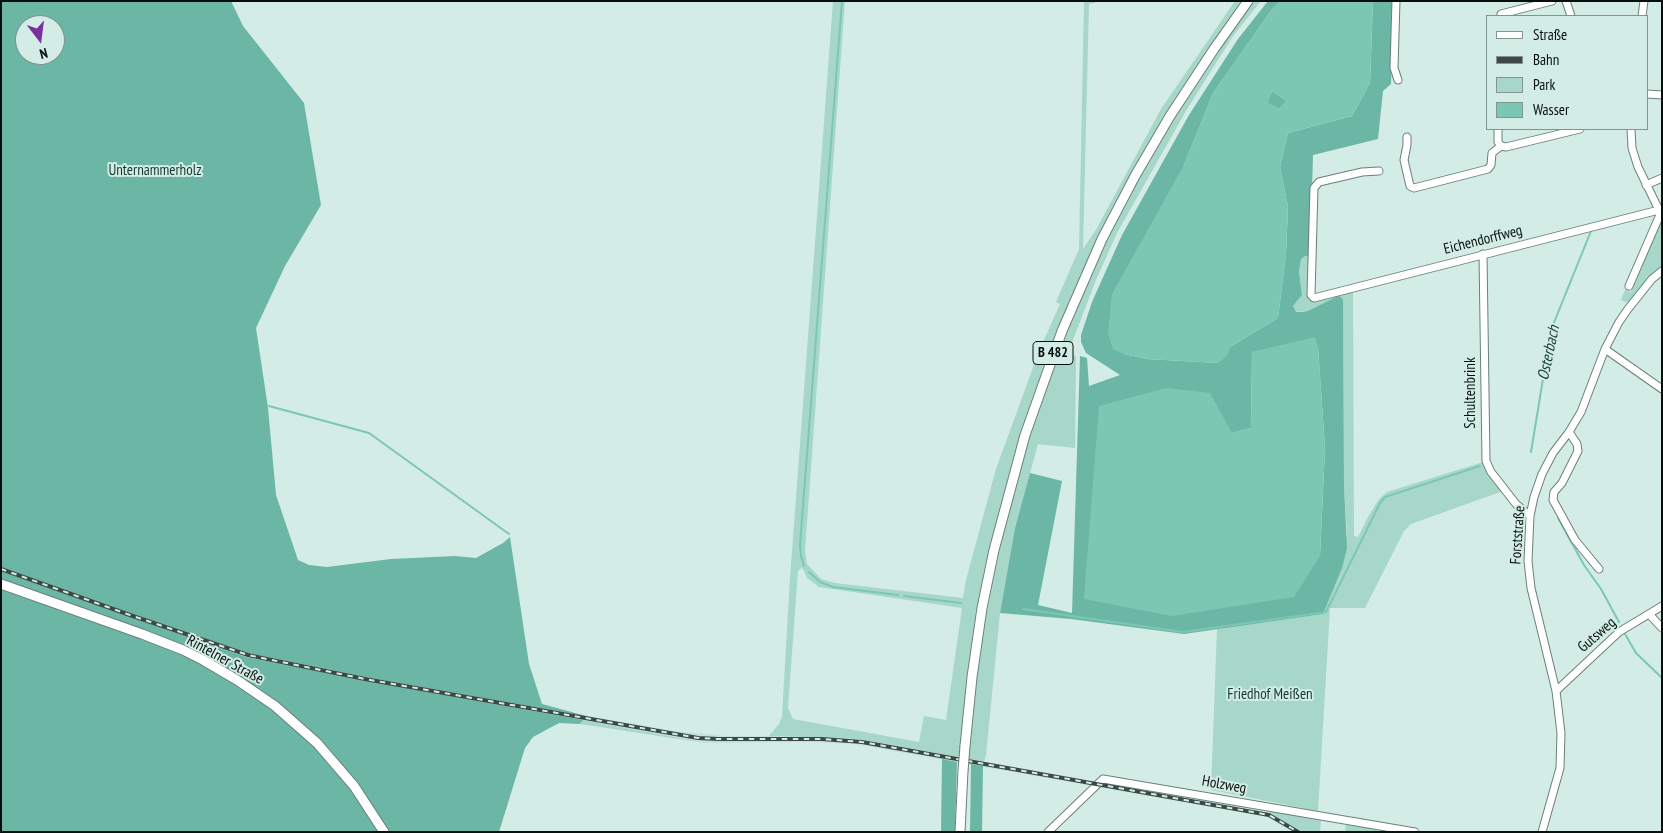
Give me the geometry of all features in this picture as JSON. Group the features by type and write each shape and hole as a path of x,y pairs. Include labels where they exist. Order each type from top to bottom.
{"main road":[{"name":"B 482","path":"960,832 965,746 980,618 994,550 1025,436 1062,330 1102,239 1135,176 1170,116 1248,1"},
{"name":"Rintelner Straße","path":"1,584 183,650 238,680 275,706 317,743 354,786 384,832"}],"street":[{"path":"1396,1 1394,68 1398,80"},
{"path":"1501,15 1552,1"},
{"path":"1566,1 1571,15"},
{"path":"1642,15 1644,1"},
{"path":"1648,94 1662,95"},
{"path":"1498,130 1498,142 1506,148 1576,130"},
{"path":"1629,286 1661,210 1646,185 1632,148 1631,130"},
{"path":"1406,137 1407,145 1404,160 1410,186 1414,188 1488,169 1491,165 1492,153 1501,146"},
{"name":"Eichendorffweg","path":"1379,171 1362,172 1319,182 1314,188 1311,295 1314,298 1661,210"},
{"path":"1646,185 1662,178"},
{"name":"Schultenbrink","path":"1483,254 1486,462 1516,504 1530,516"},
{"name":"Forststraße","path":"1542,832 1560,768 1561,733 1556,691 1531,588 1528,560 1530,516 1534,497 1542,474 1553,453 1581,412 1605,349 1619,322 1652,279 1662,271"},
{"path":"1605,349 1662,389"},
{"path":"1569,432 1577,444 1578,451 1562,483 1554,492 1553,500 1575,540 1599,569"},
{"name":"Gutsweg","path":"1556,691 1619,632 1662,606"},
{"path":"1649,614 1662,628"},
{"name":"Holzweg","path":"1048,832 1104,779 1416,832"}],"shaded area":[{"path":"1,567 365,677 674,731 726,736 858,739 1270,813 1302,832 1294,832 1269,817 854,744 813,742 705,743 364,680"}],"green space":[{"name":"Unternammerholz","path":"1,1 231,1 243,26 304,103 321,205 285,266 256,328 268,408 276,495 298,560 309,565 327,567 391,559 455,556 476,558 510,537 529,664 542,704 590,717 365,677 248,653 1,567"},
{"path":"833,1 845,1 805,550 807,564 821,579 835,583 963,598 966,580 996,469 1039,351 1060,304 1056,302 1079,249 1084,1 1103,1 1089,4 1083,249 1097,228 1161,109 1235,1 1261,1 1233,36 1186,111 1117,233 1096,280 1068,353 1076,356 1075,448 1038,444 1015,528 1000,613 984,762 858,739 769,736 779,724 782,716 790,578","holes":["801,568 807,578 819,587 962,608 946,720 924,716 919,742 793,719 788,708 798,571"]},
{"path":"1268,1 1281,1 1273,8 1213,93 1184,165 1124,354 1147,359 1218,363 1230,347 1278,318 1286,254 1288,207 1280,167 1288,133 1352,116 1370,83 1373,1 1394,1 1391,84 1383,91 1378,139 1313,155 1310,256 1305,256 1301,259 1299,272 1302,295 1293,306 1296,312 1302,312 1308,311 1338,296 1343,300 1344,486 1347,548 1342,568 1323,614 1184,634 1071,619 1000,613 1015,528 1030,473 1062,481 1038,605 1072,613 1080,356 1087,358 1089,386 1120,375 1086,353 1081,342 1081,335 1092,302 1122,235 1189,115 1238,39","holes":["1318,347 1325,448 1320,556 1232,433 1251,428 1252,352"]},
{"path":"1272,91 1287,101 1279,109 1267,103"},
{"path":"1662,218 1662,266 1629,303 1621,300 1625,290 1631,292"},
{"name":"Friedhof Meißen","path":"1305,256 1310,256 1309,299 1312,300 1353,291 1354,536 1358,537 1379,499 1387,492 1483,462 1503,491 1411,524 1404,531 1365,608 1330,608 1318,811 1211,790 1217,629 1323,614 1347,535 1344,486 1343,300 1331,300 1308,311 1294,311 1293,306 1302,295 1299,272 1301,259"},
{"path":"1,571 246,657 583,720 580,724 559,723 533,737 525,748 499,832 1,832"},
{"path":"583,720 705,743 580,724"},
{"path":"942,759 957,762 955,832 941,832"},
{"path":"971,764 983,766 982,832 970,832"},
{"path":"1270,810 1321,819 1320,832 1302,832 1270,813"},
{"path":"1347,817 1379,824 1377,832 1345,832"}],"water":[{"path":"1281,1 1373,1 1370,83 1352,116 1288,133 1280,167 1288,207 1286,254 1278,318 1230,347 1227,356 1218,363 1147,359 1124,354 1113,349 1108,333 1112,294 1184,165 1213,93 1273,8","holes":["1272,91 1287,101 1279,109 1267,103"]},
{"path":"1315,337 1318,347 1325,448 1320,556 1294,597 1172,616 1084,599 1099,406 1166,388 1210,393 1232,433 1251,428 1252,352"}],"waterway":[{"path":"804,566 800,545 842,1"},
{"name":"Osterbach","path":"1531,452 1551,330 1591,231"},
{"path":"269,406 369,433 509,534"},
{"path":"1023,609 1183,632 1326,612 1380,503 1385,497 1480,466"},
{"name":"Osterbach","path":"1558,518 1619,622"},
{"path":"809,572 820,582 833,587 898,595"},
{"path":"904,596 961,603"},
{"name":"Osterbach","path":"1625,634 1636,653 1662,678"}],"railway":[{"path":"1,569 248,655 365,679 698,738 822,739 862,742 1269,815 1298,832"}]}
